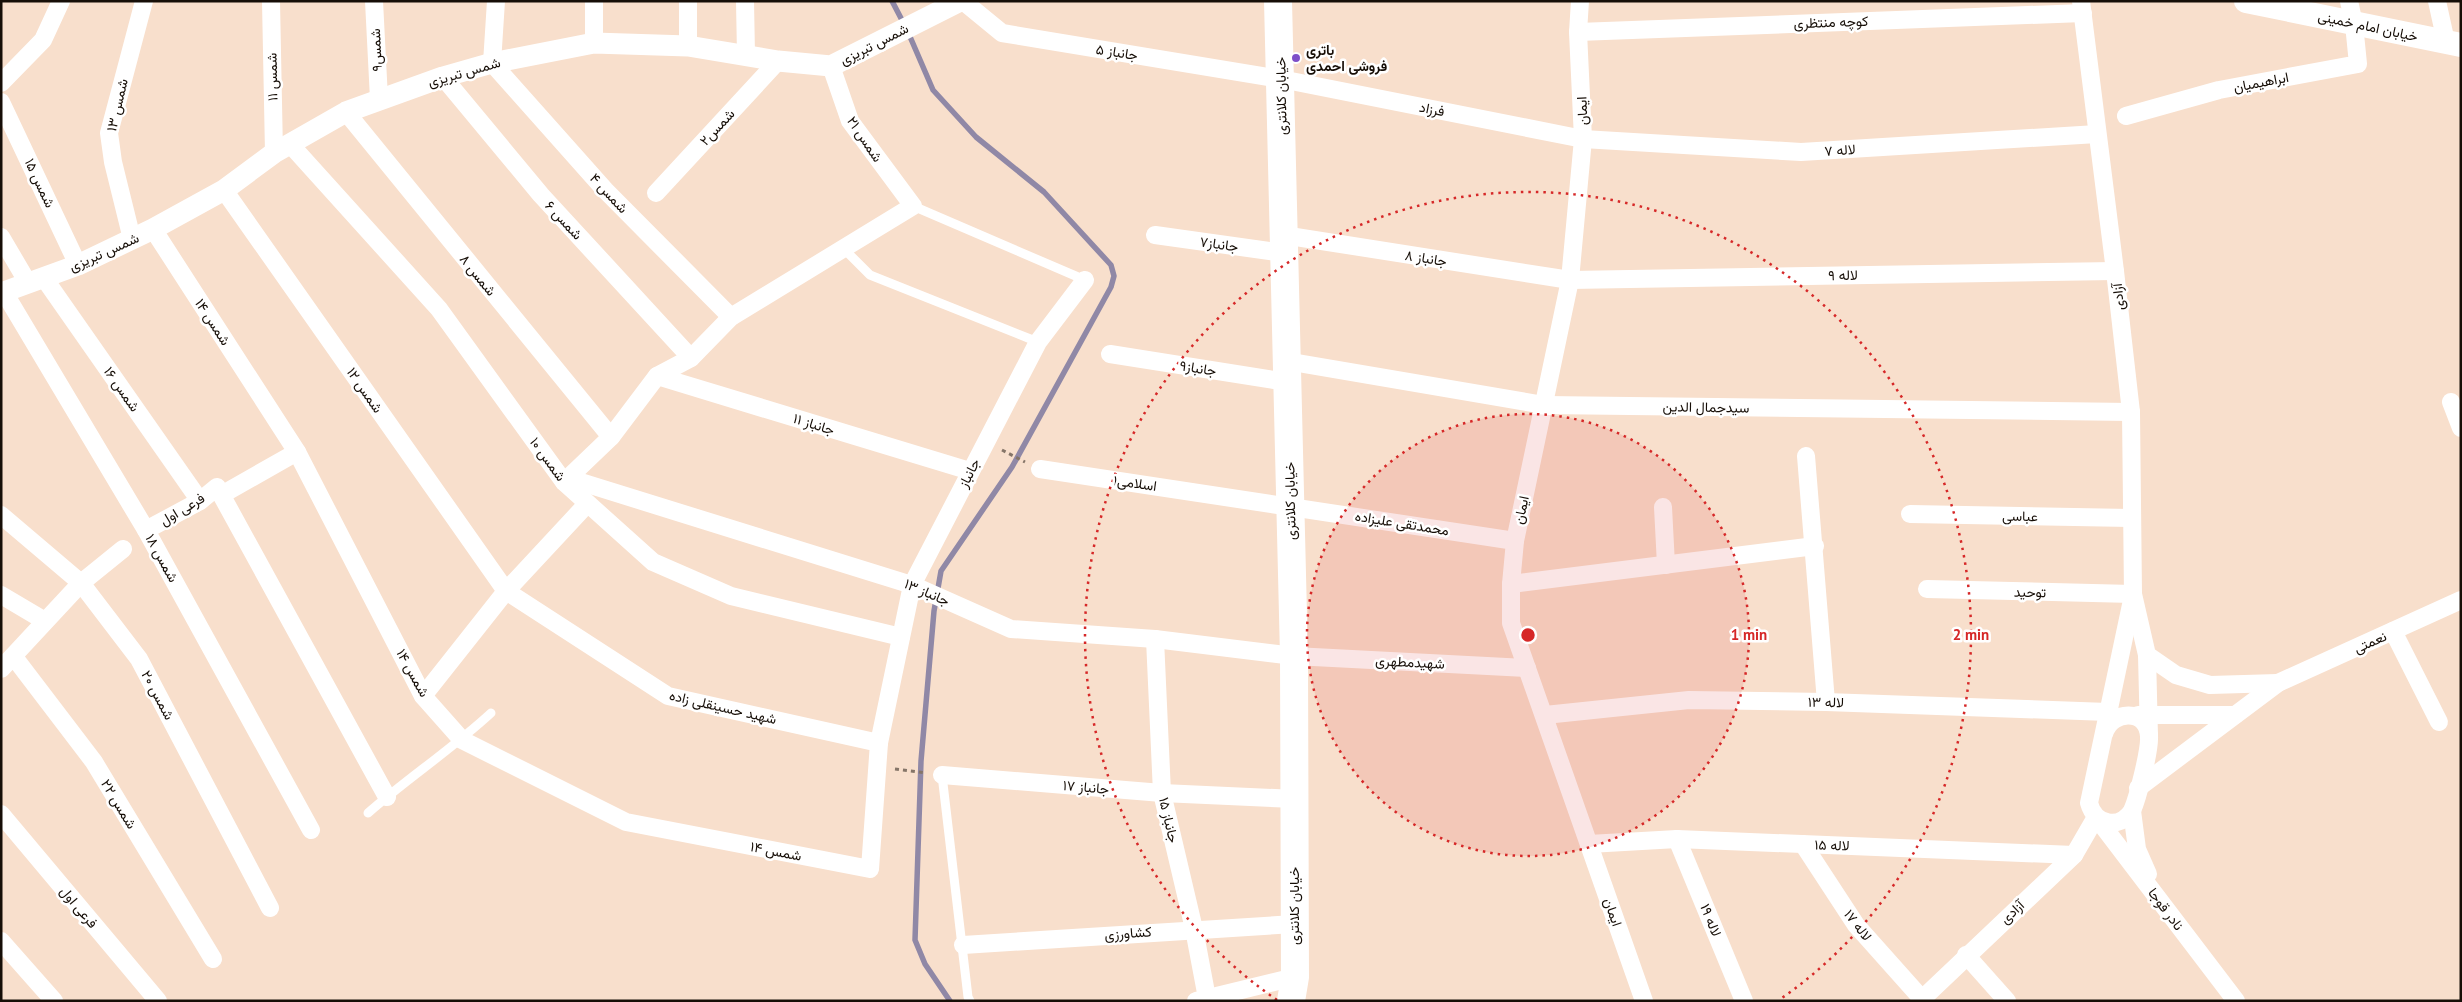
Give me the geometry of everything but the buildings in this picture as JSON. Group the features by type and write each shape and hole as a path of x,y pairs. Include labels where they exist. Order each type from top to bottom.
{"main road":[{"name":"خیابان کلانتری","path":"1278,1 1294,656 1293,989"},
{"name":"خیابان امام خمینی","path":"2246,1 2351,12 2453,44"}],"street":[{"path":"1,83 43,40 61,1"},
{"name":"شمس ۱۳","path":"132,239 113,162 109,133 144,1"},
{"name":"شمس ۱۱","path":"271,1 282,148"},
{"name":"شمس۹","path":"374,1 379,99"},
{"path":"492,63 496,1"},
{"path":"594,1 594,43"},
{"path":"688,1 688,46"},
{"path":"744,1 746,55"},
{"name":"شمس تبریزی","path":"2,293 78,264 153,229 224,190 282,148 346,112 443,77 492,63 594,43 688,46 778,61 831,66 961,1"},
{"name":"جانباز ۵","path":"961,1 1002,33 1281,79"},
{"name":"ایمان","path":"1580,1 1578,32 1583,139 1570,280 1515,541 1511,584 1511,623 1545,715 1644,1001"},
{"path":"2437,1 2453,44"},
{"name":"کوچه منتظری","path":"1578,32 2082,7"},
{"name":"آزادی","path":"2082,7 2131,412 2133,594 2147,655 2149,737 2132,811"},
{"name":"ابراهیمیان","path":"2126,116 2219,90 2358,64 2351,12"},
{"name":"شمس۲","path":"656,193 778,61"},
{"name":"شمس ۴","path":"492,63 606,190 731,317"},
{"name":"شمس ۲۱","path":"831,66 850,121 913,206"},
{"name":"شمس ۶","path":"443,77 541,195 690,358"},
{"name":"فرزاد","path":"1281,79 1583,139"},
{"name":"شمس ۱۵","path":"1,102 78,264"},
{"name":"شمس ۸","path":"346,112 611,437"},
{"name":"لاله ۷","path":"1583,139 1800,152 2097,134"},
{"name":"شمس ۱۰","path":"282,148 439,309 566,480 587,504 653,562 731,596 901,637"},
{"name":"شمس ۱۲","path":"224,190 506,591"},
{"path":"566,480 611,437 657,376 690,358 731,317 913,206"},
{"name":"شمس ۱۴","path":"153,229 297,452 423,696 462,740 626,822 870,869"},
{"name":"جانباز۷","path":"1155,235 1283,244"},
{"name":"شمس ۱۶","path":"1,237 36,280 200,501"},
{"name":"جانباز ۸","path":"1283,244 1570,280"},
{"name":"لاله ۹","path":"1570,280 2115,270"},
{"name":"جانباز","path":"870,869 879,743 912,585 1038,342 1085,280"},
{"name":"شمس ۱۸","path":"2,293 146,530 311,830"},
{"name":"جانباز۹","path":"1110,354 1286,371"},
{"name":"سیدجمال الدین","path":"1286,371 1544,405 2131,412"},
{"name":"جانباز ۱۱","path":"657,376 970,471"},
{"path":"2451,402 2461,428"},
{"name":"فرعی اول","path":"146,530 220,490 297,452"},
{"path":"1806,456 1826,702"},
{"name":"اسلامی۱","path":"1040,469 1290,506"},
{"name":"جانباز ۱۳","path":"566,480 912,585 1011,629 1155,639 1294,656"},
{"path":"220,490 387,797"},
{"path":"423,696 506,591 587,504"},
{"name":"محمدتقی علیزاده","path":"1290,506 1515,541"},
{"path":"1663,507 1666,565"},
{"name":"عباسی","path":"1910,514 2131,518"},
{"name":"شمس ۲۰","path":"1,515 81,584 140,659 270,908"},
{"path":"1511,584 1814,546"},
{"path":"8,663 81,584 123,549"},
{"name":"توحید","path":"1927,589 2133,594"},
{"name":"شهید حسینقلی زاده","path":"506,591 668,696 879,743"},
{"name":"آزادی","path":"1921,1000 1966,955 2074,855 2096,816 2089,803 2090,795 2133,594"},
{"path":"1,595 46,622"},
{"name":"نعمتی","path":"2138,788 2278,683 2461,600"},
{"path":"2393,631 2439,722"},
{"name":"جانباز ۱۵","path":"1155,639 1162,794 1194,929 1201,1000"},
{"name":"نعمتی","path":"2147,655 2176,675 2210,685 2278,683"},
{"name":"شهیدمطهری","path":"1294,656 1527,668"},
{"name":"شمس ۲۲","path":"8,663 94,762 213,959"},
{"name":"لاله ۱۳","path":"1545,715 1689,700 1826,702 2108,712"},
{"path":"2131,715 2144,723 2149,737"},
{"path":"2104,734 2106,727 2116,717 2131,715 2235,716"},
{"name":"جانباز ۱۷","path":"942,775 1162,794 1295,799"},
{"path":"2096,816 2102,821 2116,823 2128,817 2132,811"},
{"path":"2132,811 2137,850 2160,901"},
{"name":"فرعی اول","path":"1,814 158,1001"},
{"name":"نادر قوجا","path":"2096,816 2236,1001"},
{"name":"لاله ۱۵","path":"1589,844 1677,839 2074,855"},
{"name":"لاله ۱۹","path":"1677,839 1744,1001"},
{"name":"لاله ۱۷","path":"1803,844 1856,925 1921,1000"},
{"name":"کشاورزی","path":"962,944 1294,924"},
{"path":"1,941 54,1001"},
{"path":"1966,955 2007,1001"},
{"path":"1201,1000 1293,989"}],"lane":[{"name":"جانباز","path":"913,206 1085,280"},
{"path":"844,249 870,276 1038,342"},
{"path":"368,813 462,740 491,713"},
{"path":"942,775 970,1001"}],"path":[{"path":"985,443 1040,469"},
{"path":"877,767 942,775"}],"waterway":[{"path":"892,1 904,24"},
{"path":"908,32 933,90 976,137 1044,192 1111,265 1114,276 1111,287 1012,467 941,571 934,611 921,761 915,940 925,964 950,1001"}],"place":[{"name":"باتری فروشی احمدی","path":"1296,58"}]}
